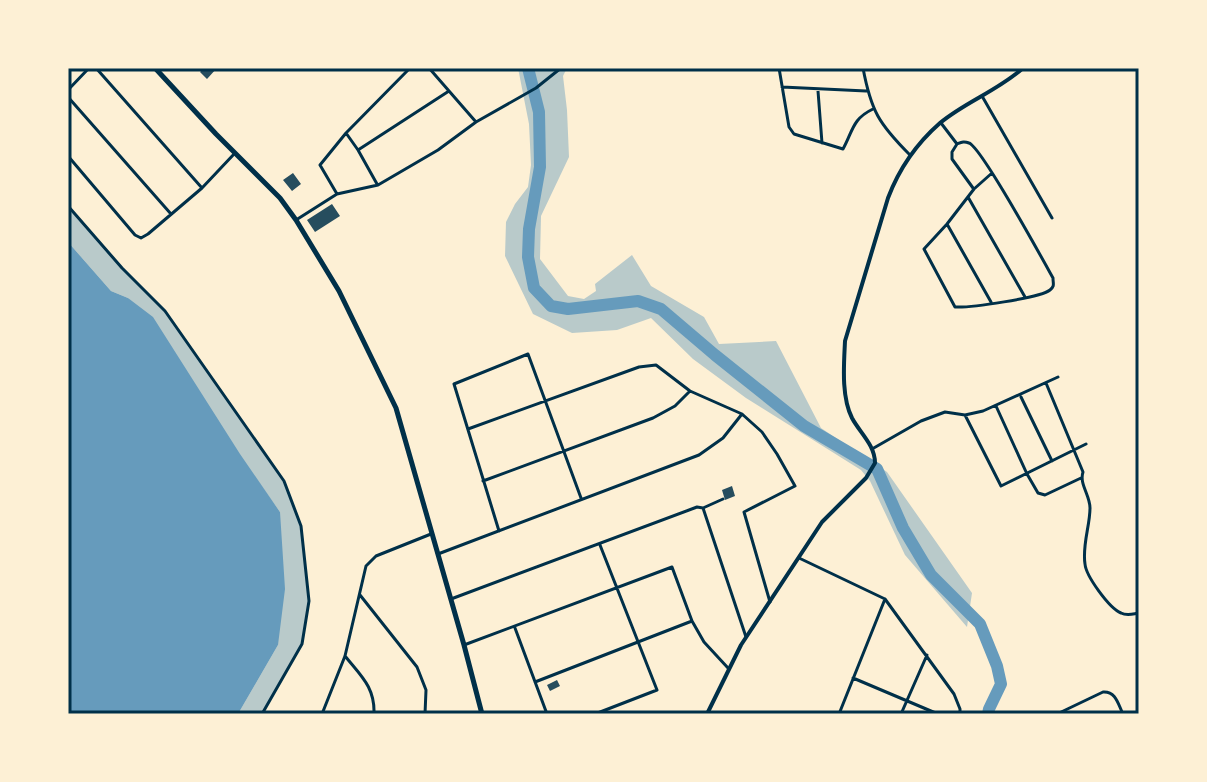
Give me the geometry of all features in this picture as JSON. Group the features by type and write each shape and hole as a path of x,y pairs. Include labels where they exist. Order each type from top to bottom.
{"main road":[{"path":"155,68 280,198 339,291 393,400 482,714"}],"street":[{"path":"68,90 89,68"},
{"path":"96,68 202,188"},
{"path":"337,194 320,165 346,133 410,68"},
{"path":"429,68 476,122"},
{"path":"296,220 337,194 378,185 438,150 476,122 536,88 561,68"},
{"path":"779,68 791,132 794,134 843,149 852,126 873,109"},
{"path":"863,68 873,109 889,134 910,155"},
{"path":"707,714 746,637 822,522 866,478 875,463 875,455 852,417 847,399 845,341 896,178 910,155 941,123 1023,68"},
{"path":"782,87 868,91"},
{"path":"817,90 822,143"},
{"path":"358,150 449,91"},
{"path":"982,96 1052,218"},
{"path":"68,97 171,214"},
{"path":"941,123 957,144"},
{"path":"346,133 378,185"},
{"path":"974,189 952,159 957,144 973,144 992,173 1053,278 1050,290 1025,297 955,307 924,249 974,189 992,173"},
{"path":"68,156 135,235 141,238 202,188 235,153"},
{"path":"968,197 1025,297"},
{"path":"68,206 122,268 165,311 284,481 301,526 309,601 302,644 262,714"},
{"path":"947,224 991,302"},
{"path":"499,531 454,384 528,354 581,498"},
{"path":"468,429 639,367 656,365 690,391 742,414 762,432 795,486 744,512 770,603"},
{"path":"872,449 921,421 945,412 965,415 996,406 1058,377"},
{"path":"1046,383 1083,472 1081,478 1090,510 1084,562 1087,571 1095,586 1117,612 1127,615 1139,613"},
{"path":"483,481 653,418 675,406 690,391"},
{"path":"1020,396 1052,461"},
{"path":"996,406 1038,493 1045,495 1081,478"},
{"path":"438,554 699,455 723,438 742,414"},
{"path":"965,415 1001,486 1086,444"},
{"path":"451,599 723,499"},
{"path":"703,508 746,637"},
{"path":"322,714 345,656 366,566 376,556 432,533"},
{"path":"595,714 657,690 600,545"},
{"path":"799,558 885,599 954,694 960,714"},
{"path":"464,645 672,567 692,621 704,642 728,668"},
{"path":"359,593 417,667 426,690 425,714"},
{"path":"839,714 885,599"},
{"path":"535,682 692,621"},
{"path":"515,626 547,714"},
{"path":"901,714 927,655"},
{"path":"345,656 372,692 374,714"},
{"path":"853,678 938,714"},
{"path":"1057,714 1109,691 1114,694 1123,714"}],"shaded area":[{"path":"518,68 567,68 563,76 569,157 541,216 540,259 568,296 584,299 596,291 595,284 632,255 651,286 704,317 719,344 776,341 821,428 887,472 972,593 967,627 905,555 870,481 861,470 746,398 693,359 651,318 617,330 572,333 533,314 505,256 506,222 528,187 531,165 529,124"},
{"path":"68,206 165,311 284,481 301,526 309,601 302,644 262,714 238,714 278,645 280,512 128,298 111,291 68,242"}],"water":[{"path":"68,242 111,291 128,298 153,317 280,512 285,589 278,645 238,714 68,714"}],"building":[{"path":"204,68 217,68 207,79 200,72"},
{"path":"293,173 301,184 292,191 283,180"},
{"path":"332,204 340,216 315,232 307,220"},
{"path":"732,486 735,496 725,500 722,490"},
{"path":"557,680 560,686 550,691 547,685"}],"waterway":[{"path":"528,68 539,112 540,167 529,229 528,257 534,288 551,306 568,309 638,301 661,309 804,426 877,469 903,528 931,575 980,624 1001,684 988,714"}]}
